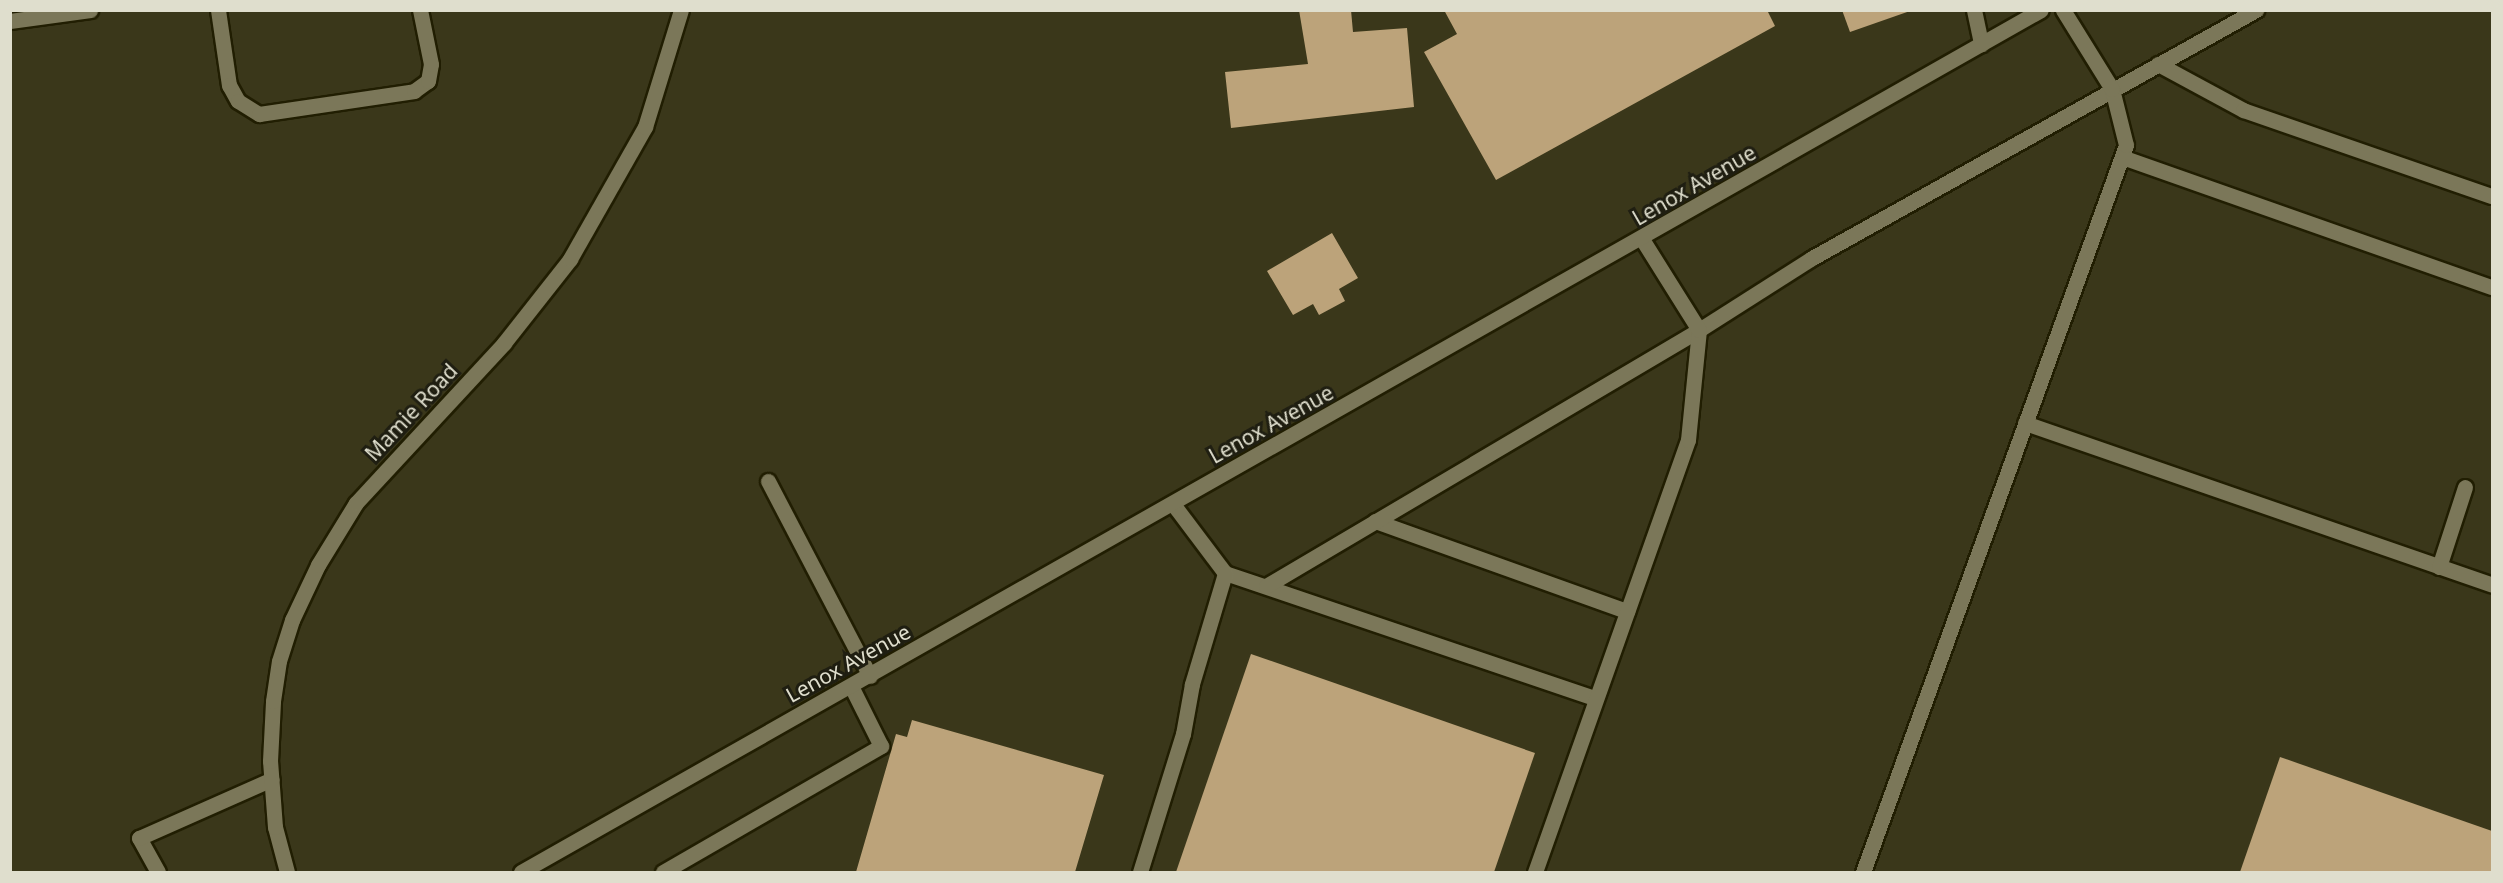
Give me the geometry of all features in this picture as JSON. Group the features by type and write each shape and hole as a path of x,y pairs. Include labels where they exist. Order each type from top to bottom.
{"main road":[{"path":"10,21 90,10"},
{"path":"218,10 229,85 238,101 259,114 414,91 428,81 431,64 420,10"},
{"name":"Mamie Road","path":"286,873 275,827 272,779 273,702 279,661 292,620 318,565 356,503 504,343 570,259 645,127 681,10"},
{"path":"1974,10 1981,44"},
{"name":"Lenox Avenue","path":"521,873 1642,239 2041,10"},
{"path":"1863,873 2126,144 2112,88 2063,10"},
{"path":"1266,586 1699,330 1812,258 2112,88 2256,10"},
{"path":"2158,64 2243,110 2493,196"},
{"path":"2122,157 2493,287"},
{"path":"1535,873 1688,440 1699,330 1642,239"},
{"path":"2025,423 2493,585"},
{"path":"768,481 870,676"},
{"path":"2439,567 2464,488"},
{"path":"1173,504 1225,573 1595,698"},
{"path":"1375,521 1627,611"},
{"path":"1140,873 1183,734 1192,684 1225,573"},
{"path":"663,873 881,746 850,686"},
{"path":"158,873 139,838 272,779"}],"building":[{"path":"1299,10 1351,10 1353,32 1407,28 1414,107 1231,128 1225,72 1308,64"},
{"path":"1444,10 1767,10 1775,26 1496,180 1424,52 1457,34"},
{"path":"1842,10 1910,10 1910,11 1850,32"},
{"path":"1332,233 1358,278 1339,289 1345,301 1319,315 1313,304 1293,315 1267,271"},
{"path":"1251,654 1535,753 1494,872 1176,872"},
{"path":"912,720 1104,775 1075,872 856,872 896,734 907,737"},
{"path":"2280,757 2492,831 2492,872 2240,872"}]}
